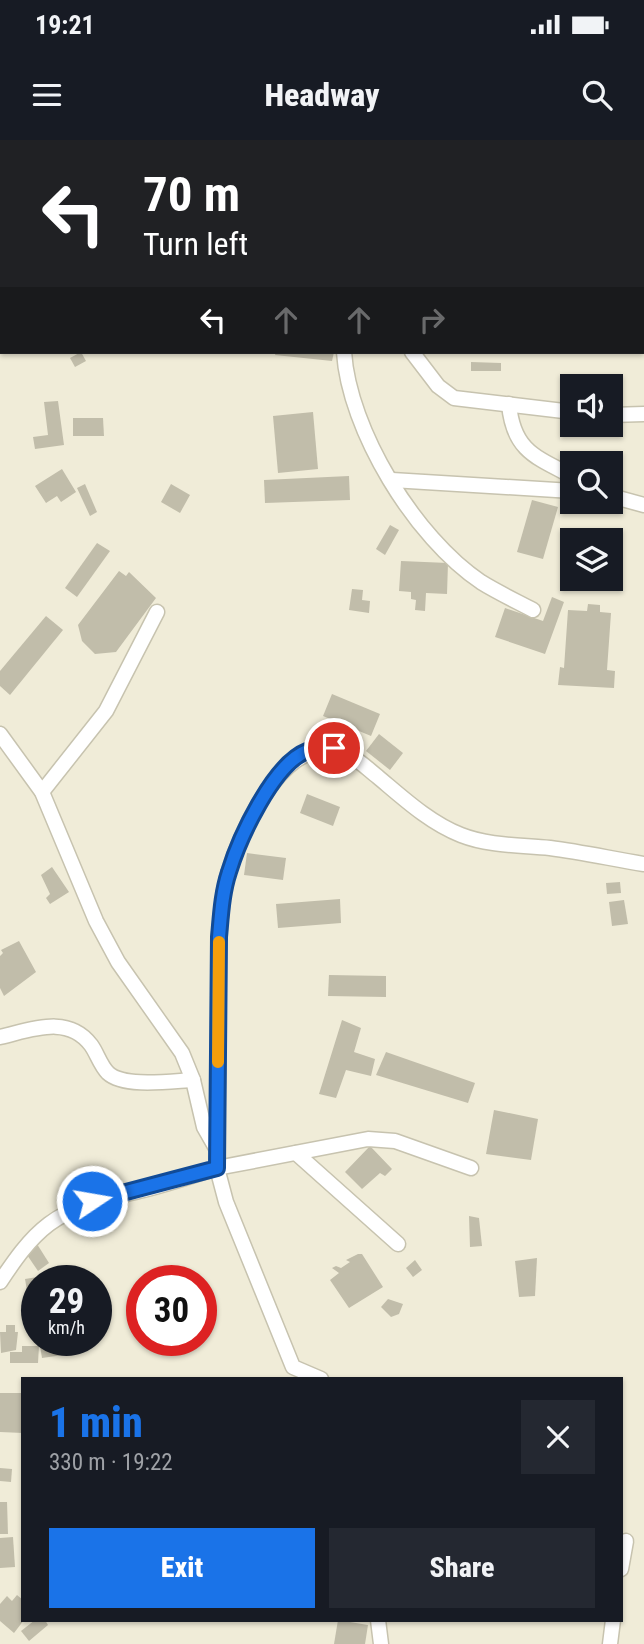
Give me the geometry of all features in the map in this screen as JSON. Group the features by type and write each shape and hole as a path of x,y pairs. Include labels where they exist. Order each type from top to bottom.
{"street":[{"path":"344,354 345,368 358,415 408,508 440,545 480,581 533,610"},
{"path":"414,354 438,386 454,398 560,410"},
{"path":"509,404 511,426 517,440 546,464 560,470"},
{"path":"623,415 644,414"},
{"path":"392,480 560,490"},
{"path":"623,499 644,505"},
{"path":"42,792 106,711 157,612"},
{"path":"0,734 42,792 96,921 118,962 182,1053 193,1080 198,1109 217,1150"},
{"path":"316,1377 293,1367 226,1202 217,1168 219,937 222,899 234,860 265,795 289,764 307,751 334,748 352,756 431,820 476,841 551,849 644,864"},
{"path":"0,1037 52,1025 74,1029 89,1043 108,1074 125,1080 154,1083 193,1080"},
{"path":"0,1282 32,1240 48,1225 66,1214 92,1201 217,1168 368,1139 395,1141 471,1168"},
{"path":"296,1153 398,1244"},
{"path":"623,1558 626,1541"},
{"path":"378,1622 381,1644"},
{"path":"610,1644 613,1622"}],"building":[{"path":"82,354 86,361 75,367 70,358"},
{"path":"275,354 334,354 332,361"},
{"path":"471,362 501,363 501,371 471,371"},
{"path":"58,401 64,445 35,449 33,437 48,435 44,402"},
{"path":"313,412 318,469 278,473 273,416"},
{"path":"73,418 103,418 104,436 73,436"},
{"path":"62,469 76,492 61,502 57,496 46,503 35,486"},
{"path":"349,476 350,500 265,503 264,480"},
{"path":"85,484 97,512 90,516 77,488"},
{"path":"171,484 190,495 180,513 161,502"},
{"path":"532,500 558,507 543,559 517,552"},
{"path":"390,525 399,530 385,555 376,549"},
{"path":"97,543 110,551 77,597 65,588"},
{"path":"401,561 448,563 447,594 426,593 425,611 415,610 416,600 411,599 411,592 399,591"},
{"path":"119,571 126,576 129,572 156,598 116,652 95,654 82,641 78,625"},
{"path":"352,589 363,590 362,600 370,601 369,613 349,610"},
{"path":"552,597 564,602 545,654 495,637 505,608 543,621"},
{"path":"588,604 600,605 600,612 611,613 607,670 615,671 614,688 558,685 560,667 564,668 568,610 587,611"},
{"path":"46,616 63,630 10,695 0,686 0,671"},
{"path":"332,694 380,714 371,736 323,716"},
{"path":"379,734 403,753 390,770 366,751"},
{"path":"307,794 340,807 333,826 300,813"},
{"path":"247,853 286,858 283,880 244,875"},
{"path":"52,867 69,892 50,904 46,898 50,894 41,875"},
{"path":"620,882 621,893 607,894 606,883"},
{"path":"340,899 341,923 278,928 276,904"},
{"path":"624,900 628,924 612,926 609,902"},
{"path":"19,941 36,972 4,996 0,988 1,950"},
{"path":"329,975 386,976 386,997 328,996"},
{"path":"342,1020 361,1028 354,1052 375,1059 371,1076 346,1070 336,1098 319,1094"},
{"path":"386,1052 475,1083 468,1103 376,1075"},
{"path":"494,1110 538,1119 531,1160 486,1154"},
{"path":"370,1146 392,1169 385,1176 380,1173 362,1189 345,1172"},
{"path":"469,1216 479,1218 482,1246 470,1247"},
{"path":"37,1244 49,1263 34,1265 25,1252"},
{"path":"362,1254 383,1287 349,1308 330,1280 339,1273 332,1268 341,1268 350,1262 346,1260"},
{"path":"537,1258 535,1296 519,1297 515,1261"},
{"path":"415,1260 422,1270 413,1277 406,1268"},
{"path":"388,1299 403,1304 399,1314 391,1317 381,1307"},
{"path":"6,1325 15,1325 15,1332 18,1332 16,1350 1,1353 0,1332 6,1332"},
{"path":"10,1352 21,1352 21,1356 38,1356 38,1363 10,1363"},
{"path":"0,1393 21,1393 21,1433 0,1432"},
{"path":"0,1468 12,1469 11,1482 0,1481"},
{"path":"0,1502 7,1502 8,1534 0,1534"},
{"path":"13,1537 15,1567 0,1568 0,1538"},
{"path":"17,1595 21,1598 22,1622 14,1633 0,1621 0,1604 7,1596 12,1601"},
{"path":"32,1622 46,1622 48,1625 29,1641 21,1631"},
{"path":"338,1622 368,1625 365,1644 334,1644"}],"slow traffic":[{"path":"218,1062 219,942"}],"route":[{"path":"92,1201 140,1191 217,1168 219,937 222,899 229,871 265,795 289,764 307,751 334,748"}]}
